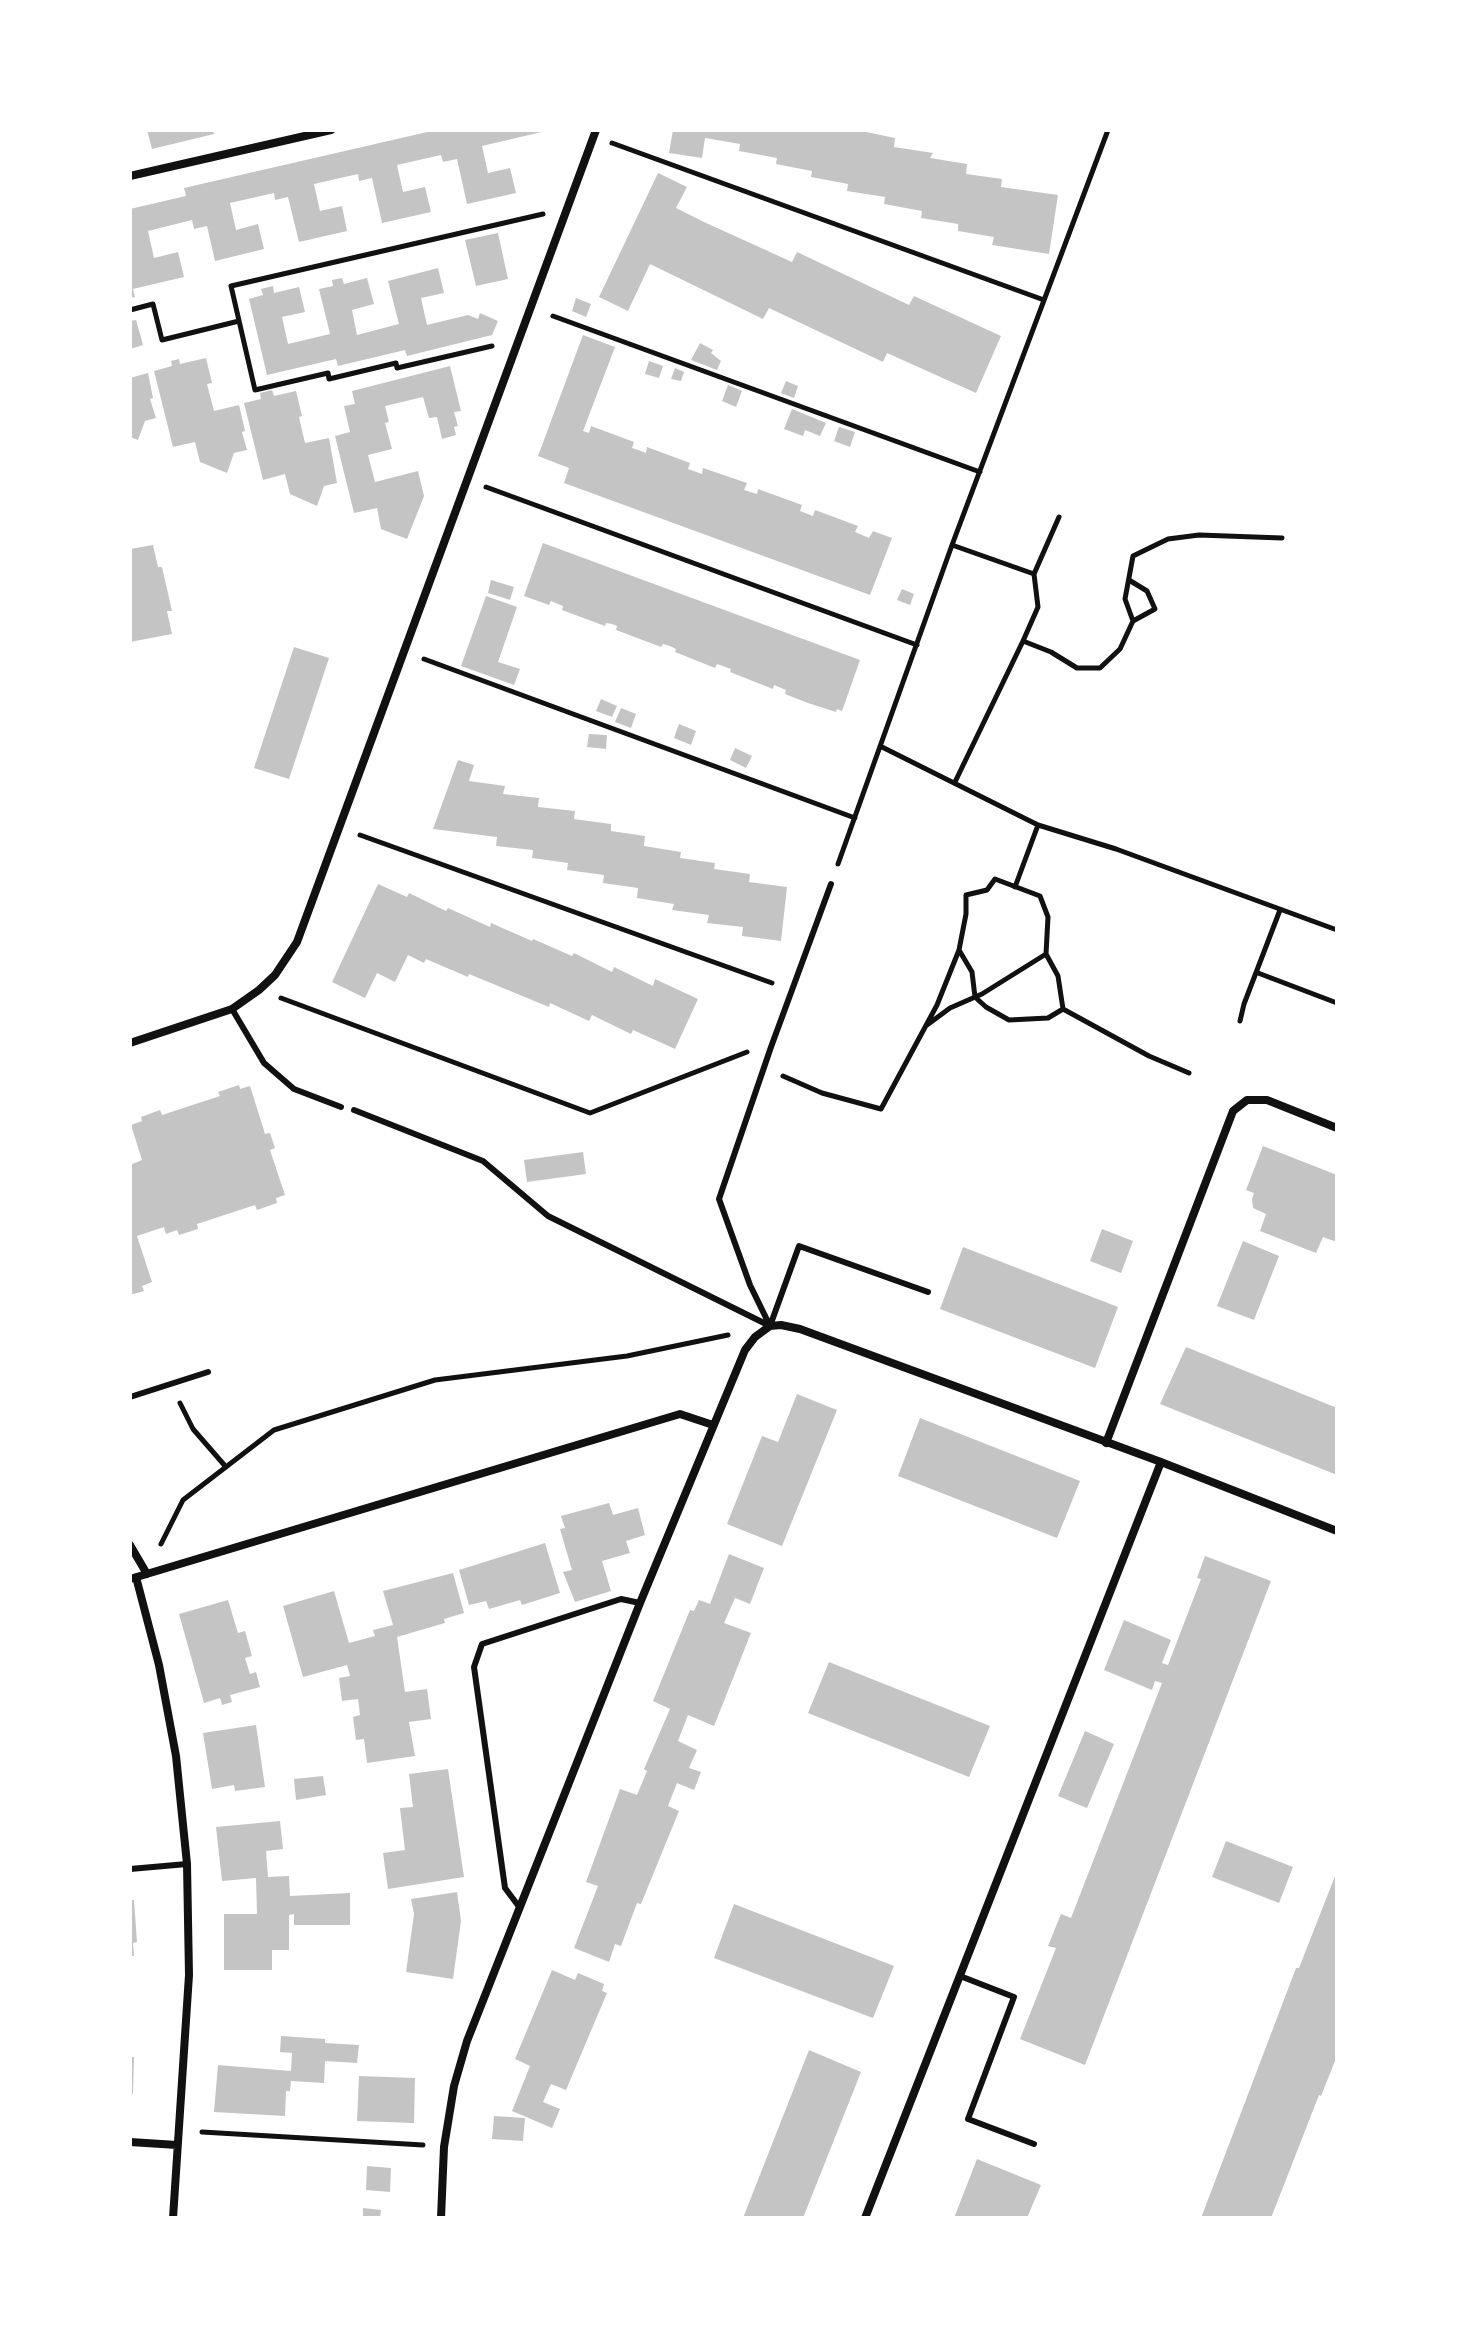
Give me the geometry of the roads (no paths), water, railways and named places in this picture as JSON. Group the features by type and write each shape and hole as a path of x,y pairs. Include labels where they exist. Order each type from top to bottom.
{"street":[{"path":"130,176 331,130"},
{"path":"130,1043 232,1009 275,975 297,942 595,133"},
{"path":"1106,1443 1233,1111 1247,1100 1267,1100 1337,1128"},
{"path":"441,2218 444,2147 454,2086 467,2041 640,1603 745,1350 755,1337 770,1326 800,1329 1161,1462 1337,1531"},
{"path":"173,2218 189,1975 187,1864 176,1756 159,1665 133,1578 680,1414 713,1425"},
{"path":"865,2218 1161,1462"},
{"path":"130,1545 147,1574"},
{"path":"130,2142 177,2145"}],"lane":[{"path":"770,1326 750,1285 719,1199 831,884"},
{"path":"232,1009 264,1063 294,1089 341,1107"},
{"path":"354,1110 483,1161 548,1216 770,1326"},
{"path":"770,1326 799,1246 928,1292"},
{"path":"130,1397 208,1372"},
{"path":"520,1908 505,1888 500,1856 474,1667 482,1644 621,1599 640,1603"},
{"path":"130,1869 187,1864"},
{"path":"960,1976 1014,1997 968,2119 1034,2144"}]}
